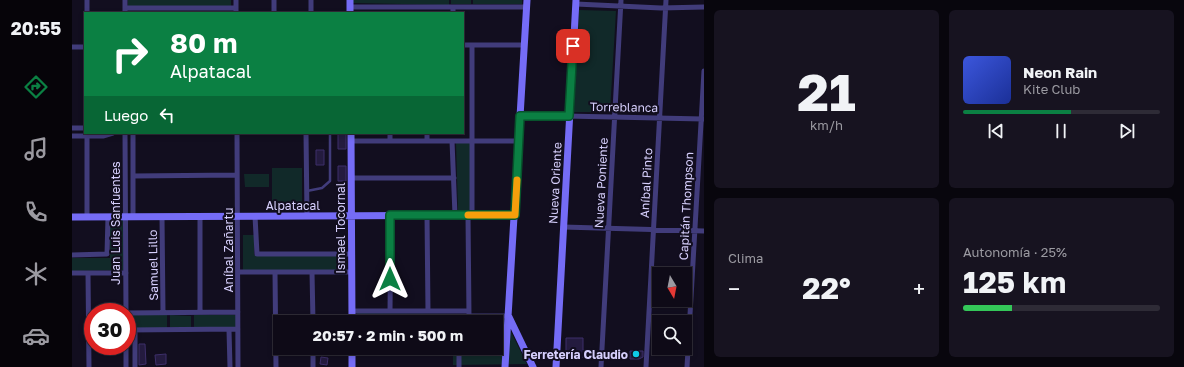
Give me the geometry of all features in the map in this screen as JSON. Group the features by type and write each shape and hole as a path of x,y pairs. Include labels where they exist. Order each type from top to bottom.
{"main road":[{"name":"Nueva Oriente","path":"556,367 576,2"},
{"path":"505,367 515,215 526,3"},
{"name":"Ismael Tocornal","path":"351,137 352,315"},
{"name":"Alpatacal","path":"72,217 515,215"},
{"path":"509,316 533,367"},
{"path":"352,355 352,367"}],"street":[{"path":"87,0 87,12"},
{"path":"124,0 125,11 236,10 236,0"},
{"path":"274,0 274,12"},
{"path":"311,0 311,12"},
{"name":"Nueva Poniente","path":"601,367 620,0"},
{"name":"Aníbal Pinto","path":"646,367 666,0"},
{"path":"576,2 620,6 704,7"},
{"path":"350,7 453,7 526,3"},
{"path":"453,7 453,12"},
{"path":"464,45 524,45"},
{"path":"469,314 472,45"},
{"path":"72,47 84,47"},
{"name":"Capitán Thompson","path":"687,367 703,119 704,71"},
{"name":"Torreblanca","path":"520,116 703,119"},
{"path":"72,128 84,128"},
{"path":"72,136 107,136 111,134"},
{"name":"Juan Luis Sanfuentes","path":"125,134 126,303"},
{"name":"Juan Luis Sanfuentes","path":"133,134 133,217"},
{"name":"Aníbal Zañartu","path":"237,134 238,367"},
{"path":"306,134 307,216"},
{"path":"390,134 390,140"},
{"path":"427,134 427,140"},
{"path":"87,135 87,217"},
{"path":"351,137 390,140 519,140"},
{"path":"452,141 455,215"},
{"path":"133,176 237,175"},
{"path":"351,178 454,178"},
{"path":"390,215 390,311"},
{"path":"427,215 428,311"},
{"name":"Samuel Lillo","path":"162,216 163,312"},
{"path":"200,216 200,312"},
{"path":"255,216 256,254 352,254"},
{"name":"Juan Luis Sanfuentes","path":"72,255 107,254 108,217"},
{"path":"563,227 704,231"},
{"path":"238,272 352,272"},
{"path":"275,272 276,367"},
{"path":"312,272 313,315"},
{"path":"72,273 126,273"},
{"path":"88,273 89,367"},
{"path":"352,311 428,311 509,316"},
{"path":"136,312 238,312"},
{"path":"136,330 238,330"},
{"path":"229,330 230,367"},
{"path":"126,355 126,367"},
{"path":"135,355 135,367"},
{"path":"313,355 313,367"},
{"path":"459,355 459,367"}],"lane":[{"path":"307,191 322,188 330,181 330,134"}],"green space":[{"path":"128,0 231,0 231,7 128,6"},
{"path":"353,0 449,0 449,5 353,3"},
{"path":"451,0 471,0 471,4 451,4"},
{"path":"473,0 522,0 522,4 473,4"},
{"path":"579,10 616,11 610,112 574,112"},
{"path":"456,143 470,143 470,212 458,211"},
{"path":"272,168 302,168 302,202 272,202"},
{"path":"244,174 269,174 269,187 245,187"},
{"path":"110,220 124,220 124,270 72,271 72,258 110,258"},
{"path":"243,235 254,235 254,255 347,255 347,270 243,271"},
{"path":"357,313 464,314 464,315 357,315"},
{"path":"136,314 167,315 167,328 136,328"},
{"path":"170,315 191,316 191,328 170,327"},
{"path":"194,315 237,315 237,328 194,328"},
{"path":"503,318 527,364 453,365 453,355 503,355"}],"building":[{"path":"338,134 346,134 346,149 338,149"},
{"path":"316,150 324,150 324,165 316,165"},
{"path":"338,166 346,166 346,181 338,181"},
{"path":"566,338 583,338 583,350 592,350 591,358 566,356"},
{"path":"139,344 145,344 146,364 139,365"},
{"name":"Ferretería Claudio","path":"630,351 643,351 643,357 639,359 630,359"},
{"path":"166,354 166,364 156,365 155,355"},
{"path":"321,357 328,358 327,365 320,364"}],"slow traffic":[{"path":"468,215 515,215 517,180"}],"place":[{"name":"Ferretería Claudio","path":"636,354"}],"route":[{"path":"390,279 390,215 515,215 520,116 569,116 573,46"}]}
